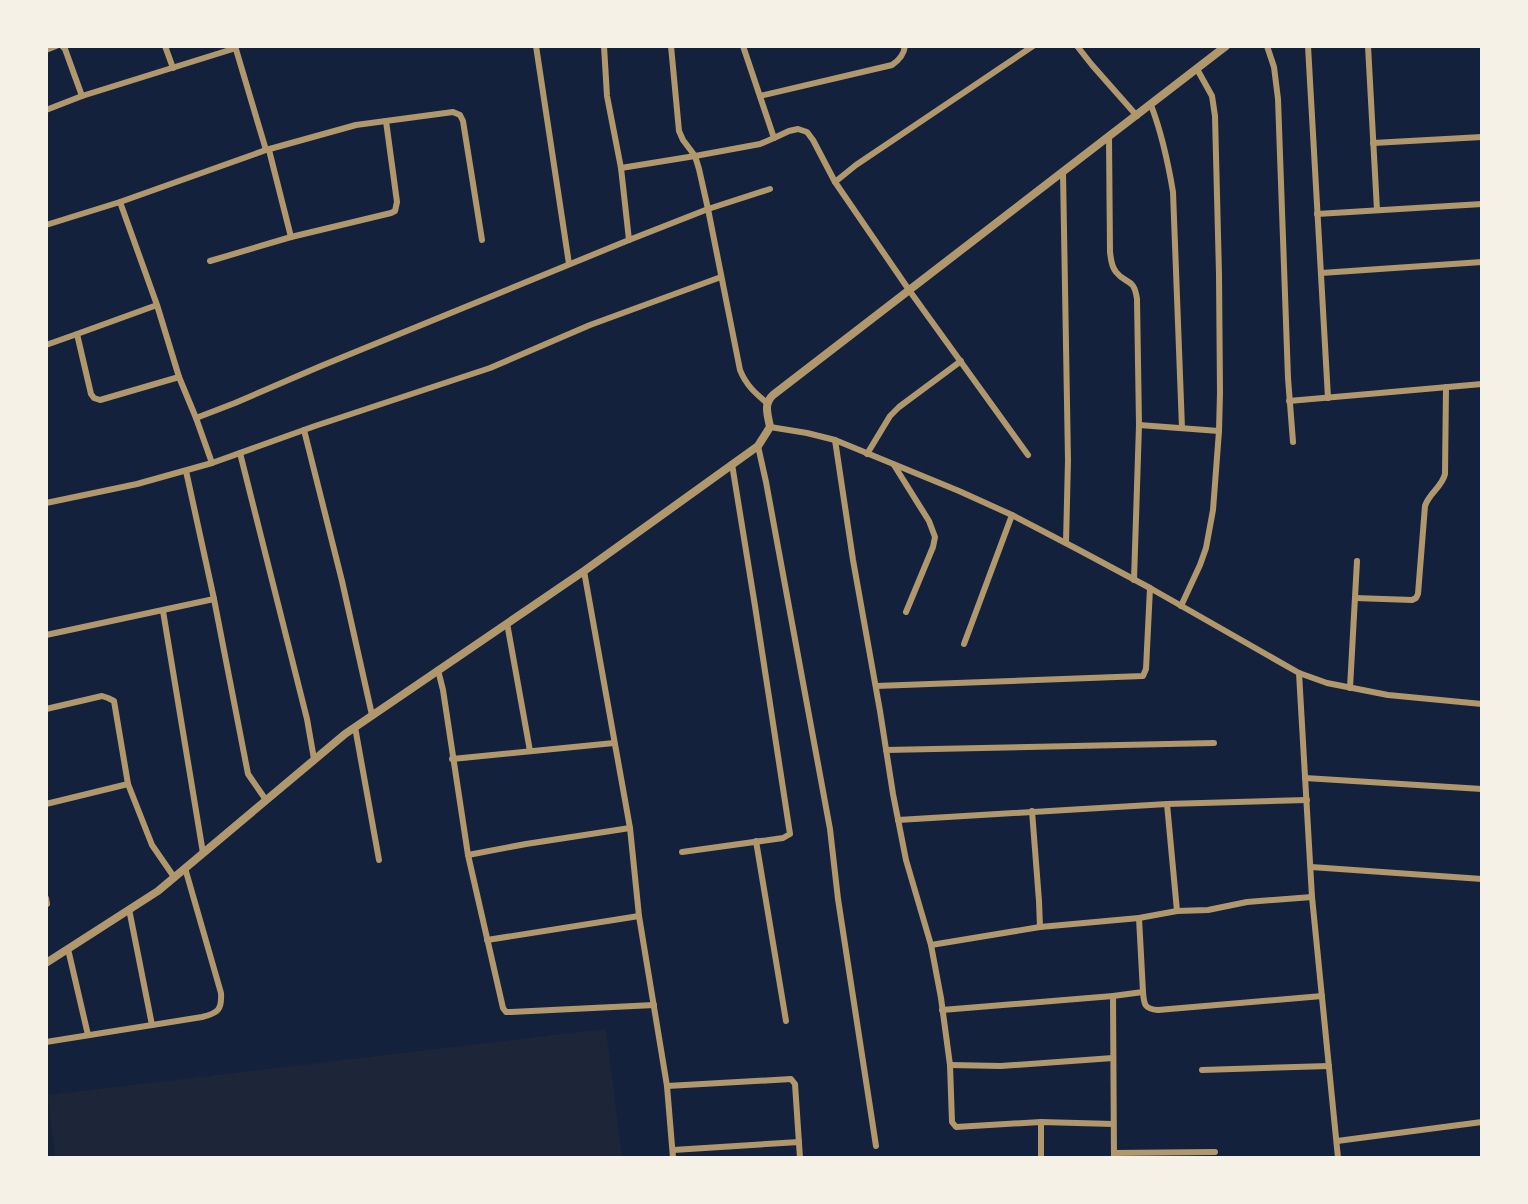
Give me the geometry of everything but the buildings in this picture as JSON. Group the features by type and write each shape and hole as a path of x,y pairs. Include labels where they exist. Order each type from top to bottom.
{"street":[{"path":"46,50 56,46"},
{"path":"62,46 82,96"},
{"path":"165,46 172,68"},
{"path":"536,46 569,264"},
{"path":"603,46 629,240"},
{"path":"671,46 680,132 695,156 708,209 740,370 749,388 767,403"},
{"path":"743,46 774,138"},
{"path":"760,96 892,65 898,60 905,46"},
{"path":"835,182 856,165 1033,46"},
{"path":"1077,46 1137,116"},
{"path":"46,963 158,891 345,734 584,571 758,446 770,427 767,403 773,395 1226,46"},
{"path":"1267,46 1274,67 1278,99 1289,401 1293,442"},
{"path":"1308,46 1328,398"},
{"path":"1368,46 1377,210"},
{"path":"46,110 82,96 236,47 291,237"},
{"path":"1181,606 1206,548 1213,510 1219,431 1215,116 1212,96 1197,69"},
{"path":"1151,105 1161,129 1173,192 1182,428"},
{"path":"46,225 120,202 267,150 356,125 449,112 460,115 463,120 482,240"},
{"path":"210,261 291,237 395,211 397,202 386,121"},
{"path":"621,168 760,144 798,129 807,132 835,182 909,290 1028,455"},
{"path":"1373,143 1482,137"},
{"path":"1109,138 1112,264 1114,270 1132,284 1136,291 1139,425 1134,580"},
{"path":"1063,172 1068,460 1066,543"},
{"path":"196,418 629,240 708,209 770,189"},
{"path":"120,202 157,306 179,377 212,463"},
{"path":"1317,214 1482,204"},
{"path":"1321,273 1482,262"},
{"path":"46,503 137,484 212,463 490,368 590,325 721,277"},
{"path":"46,345 157,306"},
{"path":"77,334 91,394 96,400 179,377"},
{"path":"867,454 882,427 899,407 961,362"},
{"path":"1289,401 1482,384"},
{"path":"1355,598 1412,600 1418,594 1425,506 1428,498 1443,482 1445,474 1446,387"},
{"path":"1139,425 1219,431"},
{"path":"770,427 835,440 1012,515 1150,588 1299,673 1327,683 1389,695 1482,704"},
{"path":"304,430 342,581 372,715"},
{"path":"835,440 853,560 898,820 906,860 931,945 950,1065 952,1122 956,1127 1041,1122 1113,1124"},
{"path":"758,446 830,830 838,899 876,1146"},
{"path":"240,453 307,718 314,759"},
{"path":"682,852 783,838 789,835 790,831 732,464"},
{"path":"894,465 929,521 934,537 933,547 906,612"},
{"path":"186,471 248,774 266,800"},
{"path":"964,644 1012,515"},
{"path":"1350,688 1357,561"},
{"path":"584,571 630,828 639,916 667,1086 673,1158"},
{"path":"876,686 1143,676 1146,669 1150,588"},
{"path":"46,635 214,599"},
{"path":"163,611 202,853"},
{"path":"507,623 530,751"},
{"path":"438,670 468,855 501,1004 506,1012 654,1005"},
{"path":"1299,673 1312,897 1338,1158"},
{"path":"46,709 102,696 114,701 128,784 152,845 174,877"},
{"path":"355,727 379,860"},
{"path":"452,759 614,742"},
{"path":"886,750 1214,743"},
{"path":"1305,777 1482,789"},
{"path":"46,804 128,784"},
{"path":"898,820 1167,804 1307,800"},
{"path":"1167,804 1177,911"},
{"path":"1032,811 1040,927"},
{"path":"468,855 630,828"},
{"path":"756,841 786,1021"},
{"path":"1311,867 1482,879"},
{"path":"46,1042 213,1014 221,1004 221,993 185,868"},
{"path":"931,945 1040,927 1139,918 1177,911 1208,910 1247,902 1312,897"},
{"path":"46,898 47,904"},
{"path":"129,909 152,1025"},
{"path":"487,940 639,916"},
{"path":"1139,918 1144,1004 1152,1009 1322,996"},
{"path":"68,949 88,1035"},
{"path":"942,1011 1143,992"},
{"path":"1113,996 1114,1156 1215,1152"},
{"path":"950,1065 1002,1066 1113,1058"},
{"path":"1202,1070 1329,1066"},
{"path":"667,1086 791,1079 795,1084 800,1158"},
{"path":"1041,1122 1041,1158"},
{"path":"1337,1141 1482,1122"},
{"path":"673,1150 799,1142"}],"shaded area":[{"path":"606,1029 622,1157 55,1157 48,1095"}]}
